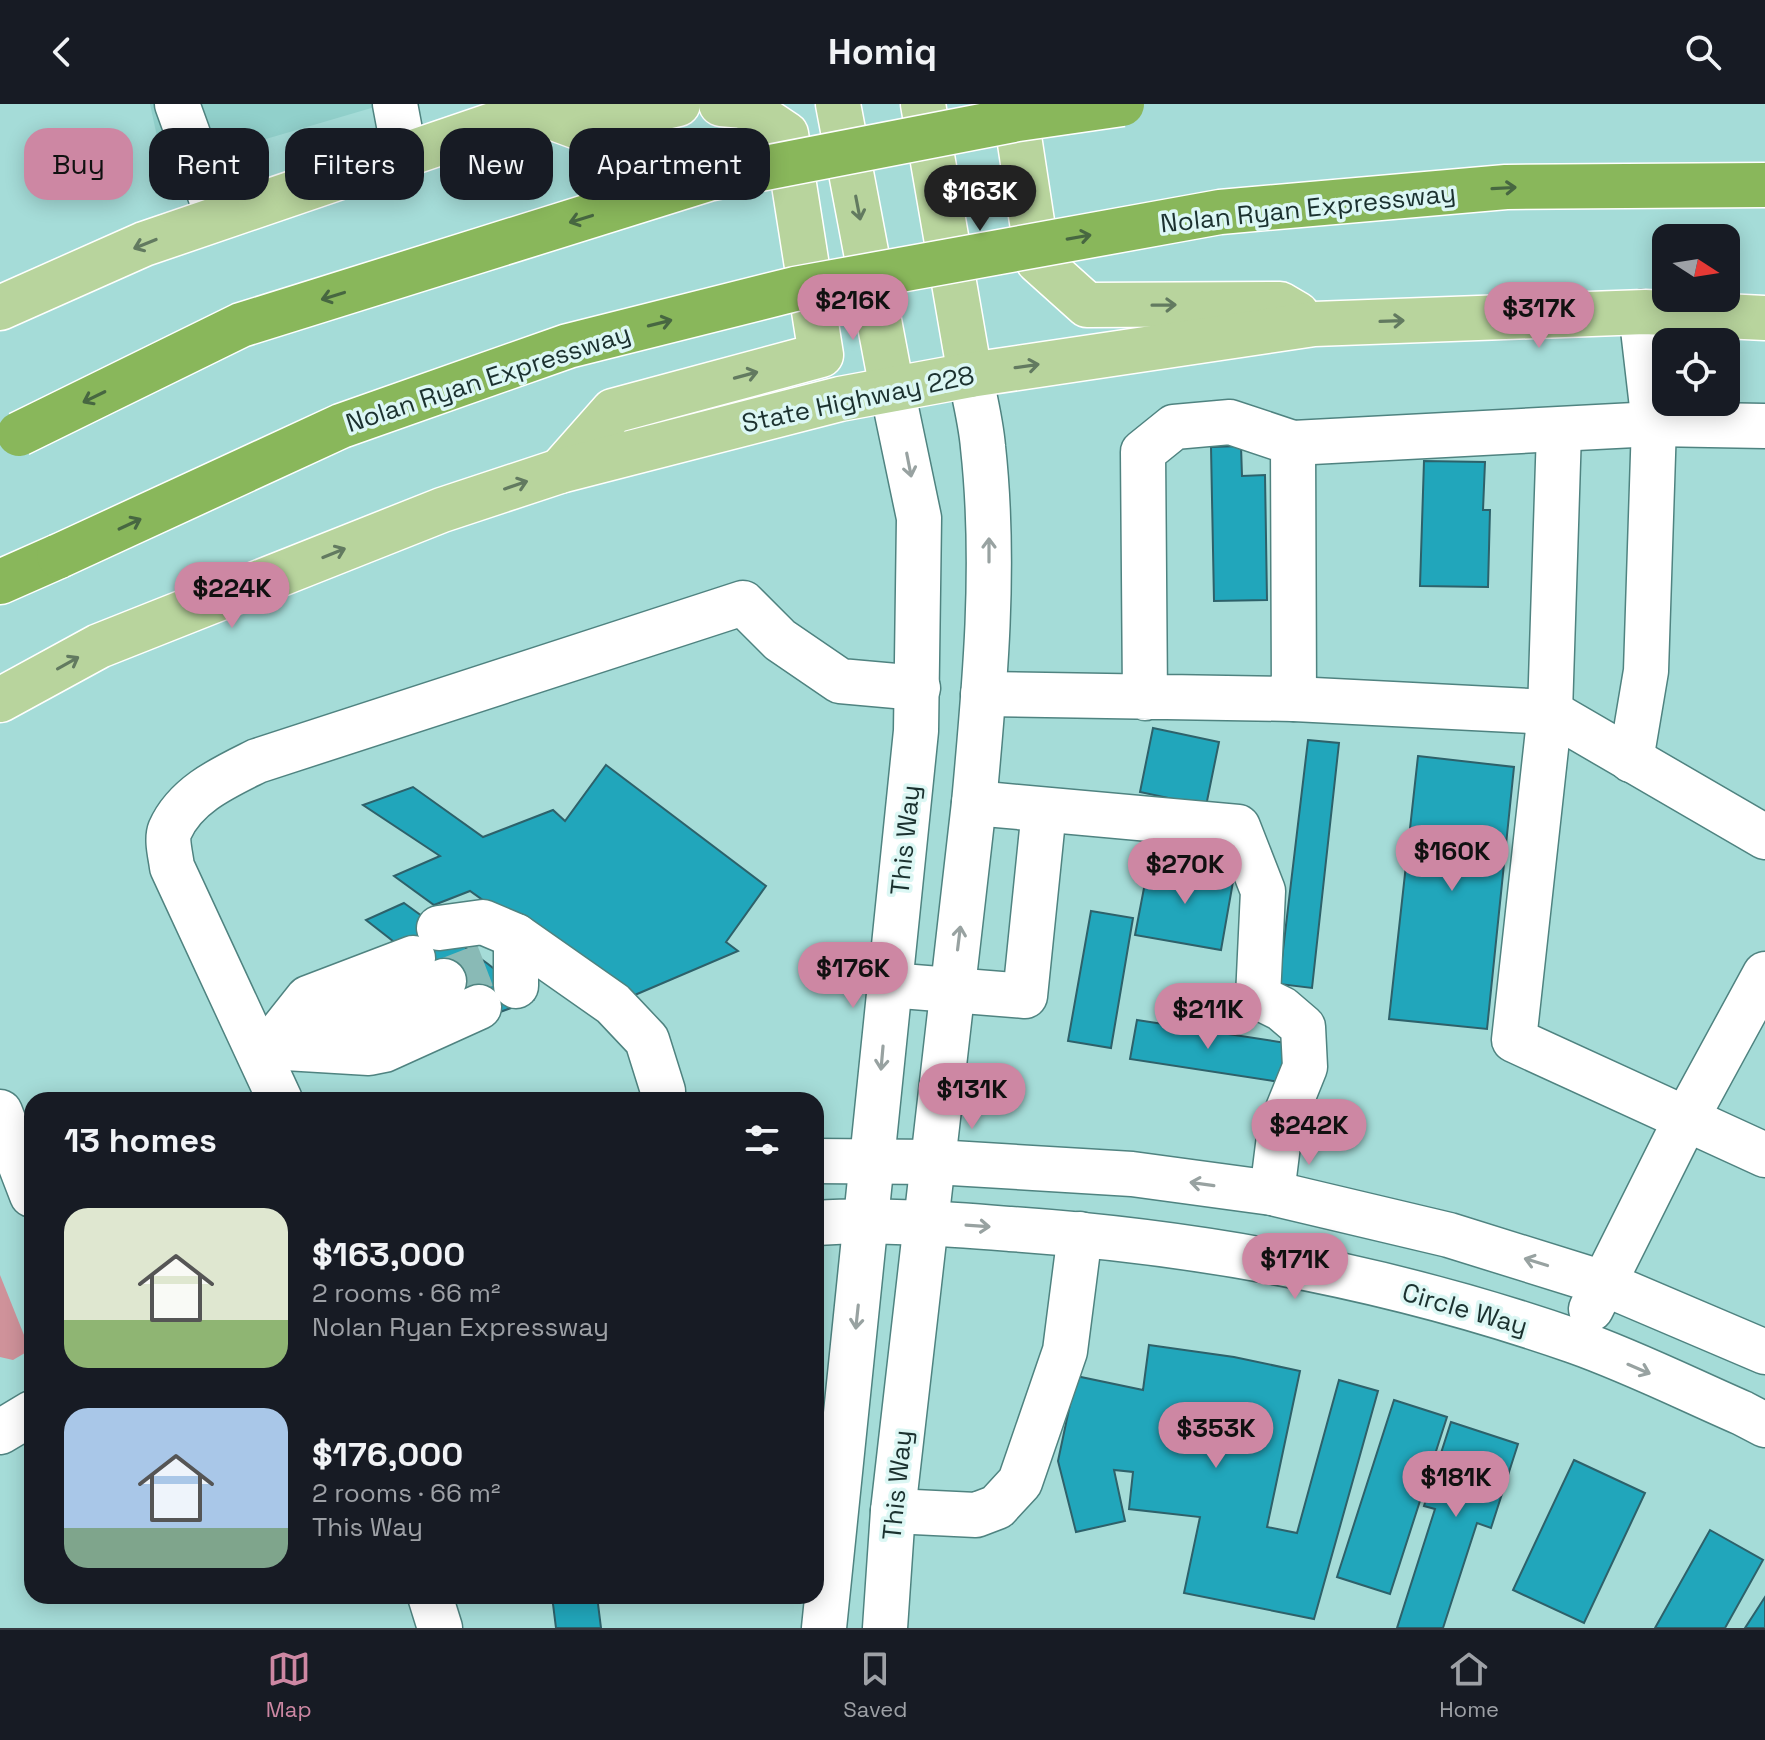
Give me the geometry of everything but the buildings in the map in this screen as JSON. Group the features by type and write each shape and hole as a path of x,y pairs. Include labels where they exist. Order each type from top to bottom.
{"highway":[{"path":"10,439 241,325 708,179 1018,119 1122,104"},
{"name":"Nolan Ryan Expressway","path":"0,582 341,426 568,346 795,289 1220,212 1506,187 1765,185"}],"main road":[{"path":"424,150 543,107 578,127 678,104"},
{"path":"560,471 613,411 821,355 786,134 744,106 721,104"},
{"name":"This Way","path":"838,104 892,389"},
{"name":"This Way","path":"923,104 970,375"},
{"path":"1014,104 1038,261 1087,305 1280,304 1314,324"},
{"path":"0,308 144,244 285,196"},
{"name":"State Highway 228","path":"0,700 99,646 442,510 560,471 743,422 892,389 1314,324 1641,312 1765,318"}],"street":[{"path":"177,104 218,217"},
{"path":"395,104 400,128"},
{"path":"1631,760 1646,671 1654,424 1641,312"},
{"name":"This Way","path":"887,1628 893,1511 935,1162 982,713 990,547 984,449 970,375"},
{"name":"This Way","path":"824,1628 916,731 919,518 892,389"},
{"path":"1145,698 1143,452 1174,427 1230,422 1293,443 1654,424 1765,426"},
{"path":"1559,431 1550,712 1514,1040 1765,1155"},
{"path":"1293,443 1294,699"},
{"path":"277,1092 264,1050 172,867 169,832 188,805 217,781 257,761 743,603 780,640 840,681 918,688"},
{"path":"916,731 982,713 1145,698 1294,699 1550,712 1765,837"},
{"path":"974,803 1238,827 1263,891 1258,997 1282,1009 1303,1027 1305,1067 1280,1129 1272,1193"},
{"path":"889,985 1025,996 1044,810"},
{"path":"264,1050 462,965"},
{"path":"264,1050 292,991 462,965 613,1004 647,1040 663,1092"},
{"path":"1576,1342 1686,1119 1765,974"},
{"path":"0,1112 24,1174"},
{"path":"824,1161 935,1162 1132,1174 1272,1193 1449,1235 1603,1283 1765,1352"},
{"name":"Circle Way","path":"824,1223 927,1222 1080,1234 1248,1256 1433,1297 1576,1342 1765,1425"},
{"path":"893,1511 976,1515 997,1507 1020,1482 1065,1351 1080,1234"},
{"path":"0,1432 24,1418"},
{"path":"432,1604 440,1628"}],"shaded area":[{"path":"150,104 385,104 303,128 285,128 285,133 269,138 269,128 155,128"},
{"path":"0,1275 24,1335 24,1354 13,1360 0,1357"}],"tunnel":[{"path":"444,981 488,964"}]}
